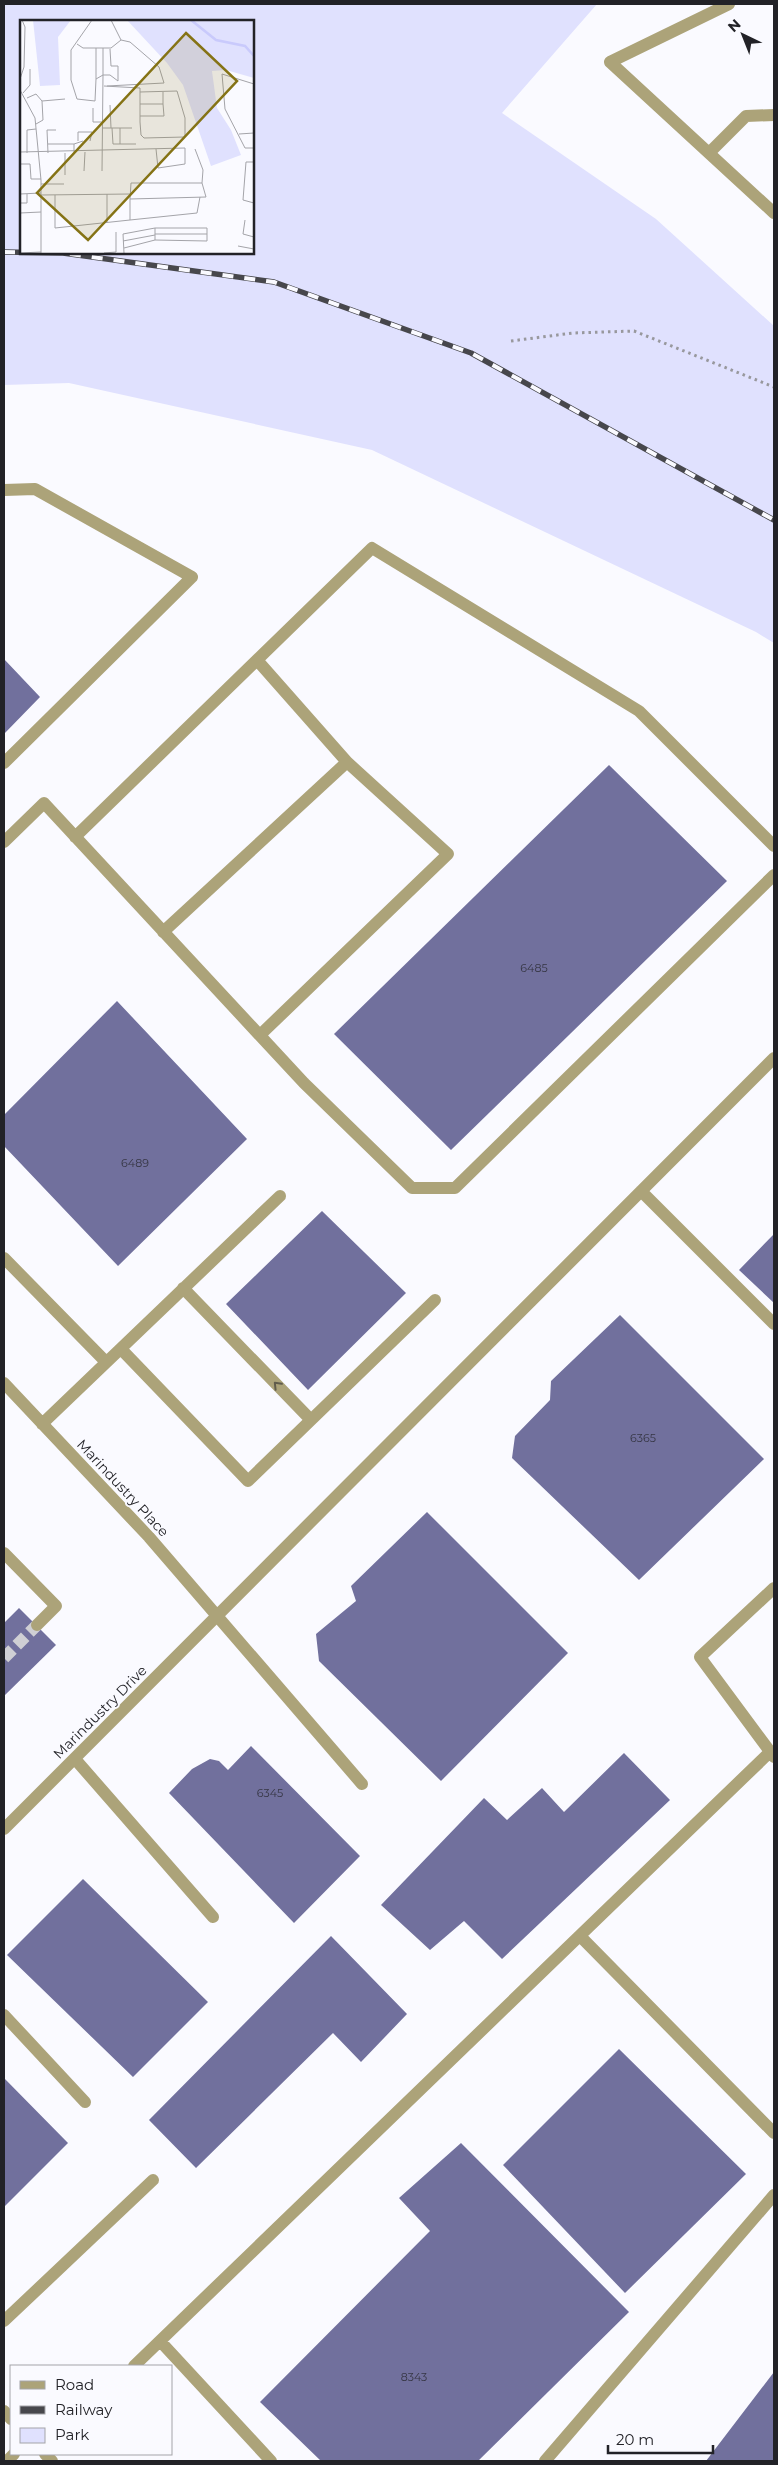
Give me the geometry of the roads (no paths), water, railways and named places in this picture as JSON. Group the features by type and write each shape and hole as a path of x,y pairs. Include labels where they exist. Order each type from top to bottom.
{"street":[{"path":"729,4 610,62 774,213"},
{"path":"709,153 746,116 774,114"},
{"path":"4,490 35,489 192,578 4,763"},
{"path":"75,837 372,548 638,711 774,846"},
{"path":"257,660 347,762 448,854 260,1035"},
{"path":"163,932 347,762"},
{"path":"4,842 44,803 304,1083 412,1188 455,1188 774,875"},
{"name":"Marindustry Drive","path":"4,1829 774,1058"},
{"path":"640,1191 774,1324"},
{"path":"42,1424 280,1196"},
{"path":"4,1258 106,1362"},
{"path":"183,1288 311,1420"},
{"path":"121,1349 248,1481 436,1300"},
{"name":"Marindustry Place","path":"4,1384 149,1537 362,1784"},
{"path":"4,1553 56,1606 37,1626"},
{"path":"135,2365 580,1936 772,1754 700,1657 774,1588"},
{"path":"75,1759 213,1917"},
{"path":"580,1936 774,2133"},
{"path":"4,2015 85,2102"},
{"path":"4,2321 153,2180"},
{"path":"545,2461 774,2195"},
{"path":"160,2341 270,2461"}],"tunnel":[{"path":"4,1658 37,1625"}],"railway":[{"path":"4,252 20,252"},
{"path":"70,254 274,282 471,353 774,520"}]}
